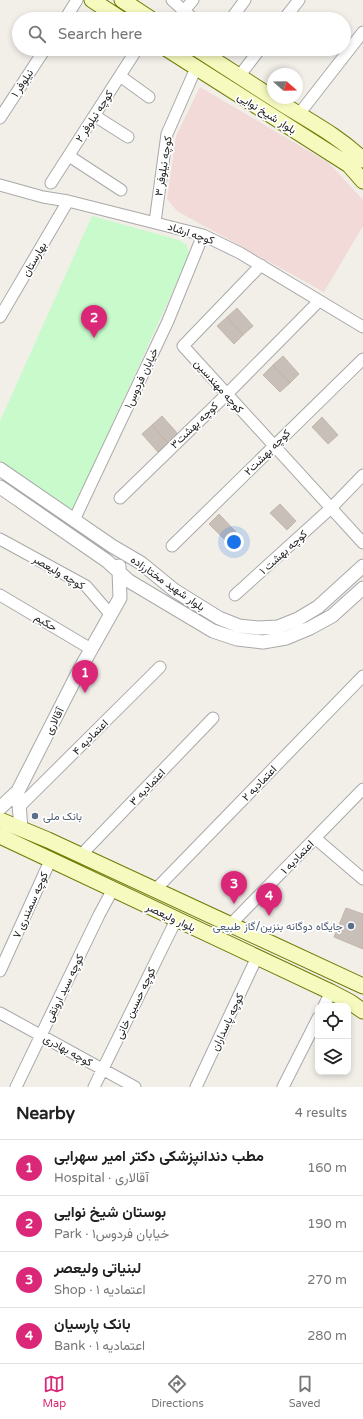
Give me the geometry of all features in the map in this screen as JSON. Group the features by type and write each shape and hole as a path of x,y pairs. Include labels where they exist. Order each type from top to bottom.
{"main road":[{"path":"92,0 110,12"},
{"path":"122,0 140,12"},
{"name":"بلوار شیخ نوایی","path":"178,56 348,165 363,181"},
{"name":"بلوار شیخ نوایی","path":"212,56 267,94"},
{"name":"بلوار شیخ نوایی","path":"283,104 321,127 363,160"},
{"name":"بلوار ولیعصر","path":"0,820 363,986"},
{"name":"بلوار ولیعصر","path":"1,840 50,861 257,957 331,992 363,1011"}],"street":[{"path":"70,12 78,0"},
{"path":"172,0 184,11 193,0"},
{"path":"236,12 245,0"},
{"path":"290,12 299,0"},
{"path":"351,47 363,32"},
{"name":"۱ نیلوفر","path":"0,118 40,56"},
{"name":"کوچه نیلوفر ۲","path":"51,183 133,56"},
{"path":"240,75 255,56"},
{"path":"299,114 344,56"},
{"name":"کوچه نیلوفر ۳","path":"155,222 167,134 196,68"},
{"path":"120,76 148,97"},
{"path":"95,116 128,137"},
{"path":"68,156 121,190"},
{"name":"کوچه ارشاد","path":"0,185 43,197 68,201 203,235 261,265 363,327"},
{"name":"بهارستان","path":"0,317 68,201"},
{"name":"خیابان فردوس۱","path":"74,520 168,321 203,235"},
{"name":"کوچه مهندسین","path":"261,265 183,346 363,543"},
{"name":"کوچه بهشت۳","path":"120,498 227,394 319,300"},
{"name":"کوچه بهشت۲","path":"172,546 363,359"},
{"name":"بلوار شهید مختارزاده","path":"0,469 150,570 174,590 219,618 239,626 258,628 278,627 298,619 318,608 363,566"},
{"name":"کوچه بهشت ۱","path":"235,596 331,508 363,475"},
{"name":"بلوار شهید مختارزاده","path":"0,487 107,561 129,581 213,631 237,639 263,642 286,638 310,628 332,616 363,588"},
{"name":"کوچه ولیعصر","path":"0,539 86,586 111,614"},
{"path":"132,558 124,559 121,562 118,571 120,598 148,584 152,575 150,570"},
{"name":"حکیم","path":"0,595 92,649"},
{"name":"آقالاری","path":"18,791 80,669 120,598"},
{"name":"اعتمادیه ۴","path":"19,807 160,667"},
{"name":"اعتمادیه ۲","path":"155,890 363,677"},
{"name":"اعتمادیه ۳","path":"80,856 213,718"},
{"name":"اعتمادیه ۱","path":"230,925 363,789"},
{"path":"18,791 21,829"},
{"path":"0,808 18,791"},
{"path":"315,838 363,879"},
{"name":"کوچه سمندری ۷","path":"0,971 50,861"},
{"name":"کوچه سید ارونقی","path":"16,1087 113,890"},
{"name":"کوچه حسین خانی","path":"94,1087 176,920"},
{"name":"کوچه پاسداران","path":"196,1087 257,957"},
{"path":"326,1003 331,992"},
{"name":"کوچه بهادری","path":"0,1013 42,1035 102,1070 136,1087"},
{"path":"283,1087 315,1024"}],"shaded area":[{"path":"200,87 329,163 363,200 363,226 324,292 177,211 167,199 176,136"}],"green space":[{"path":"92,216 179,240 187,245 189,255 72,513 0,462 0,421"}],"building":[{"path":"237,308 253,326 243,335 227,317"},
{"path":"227,317 243,335 234,344 217,326"},
{"path":"283,356 299,374 290,383 273,365"},
{"path":"273,365 290,383 280,392 263,375"},
{"path":"162,416 178,434 168,443 152,425"},
{"path":"322,417 338,435 328,444 312,427"},
{"path":"152,425 168,443 158,452 142,434"},
{"path":"280,504 296,521 287,530 270,513"},
{"path":"219,514 236,532 226,541 209,524"},
{"name":"جایگاه دوگانه بنزین/گاز طبیعی","path":"346,908 363,914 363,949 334,937"}],"place":[{"name":"بوستان شیخ نوایی","path":"94,338"},
{"name":"مطب دندانپزشکی دکتر امیر سهرابی","path":"85,693"},
{"name":"بانک ملی","path":"35,816"},
{"name":"لبنیاتی ولیعصر","path":"234,904"},
{"name":"بانک پارسیان","path":"269,916"},
{"name":"جایگاه دوگانه بنزین/گاز طبیعی","path":"351,926"}]}
